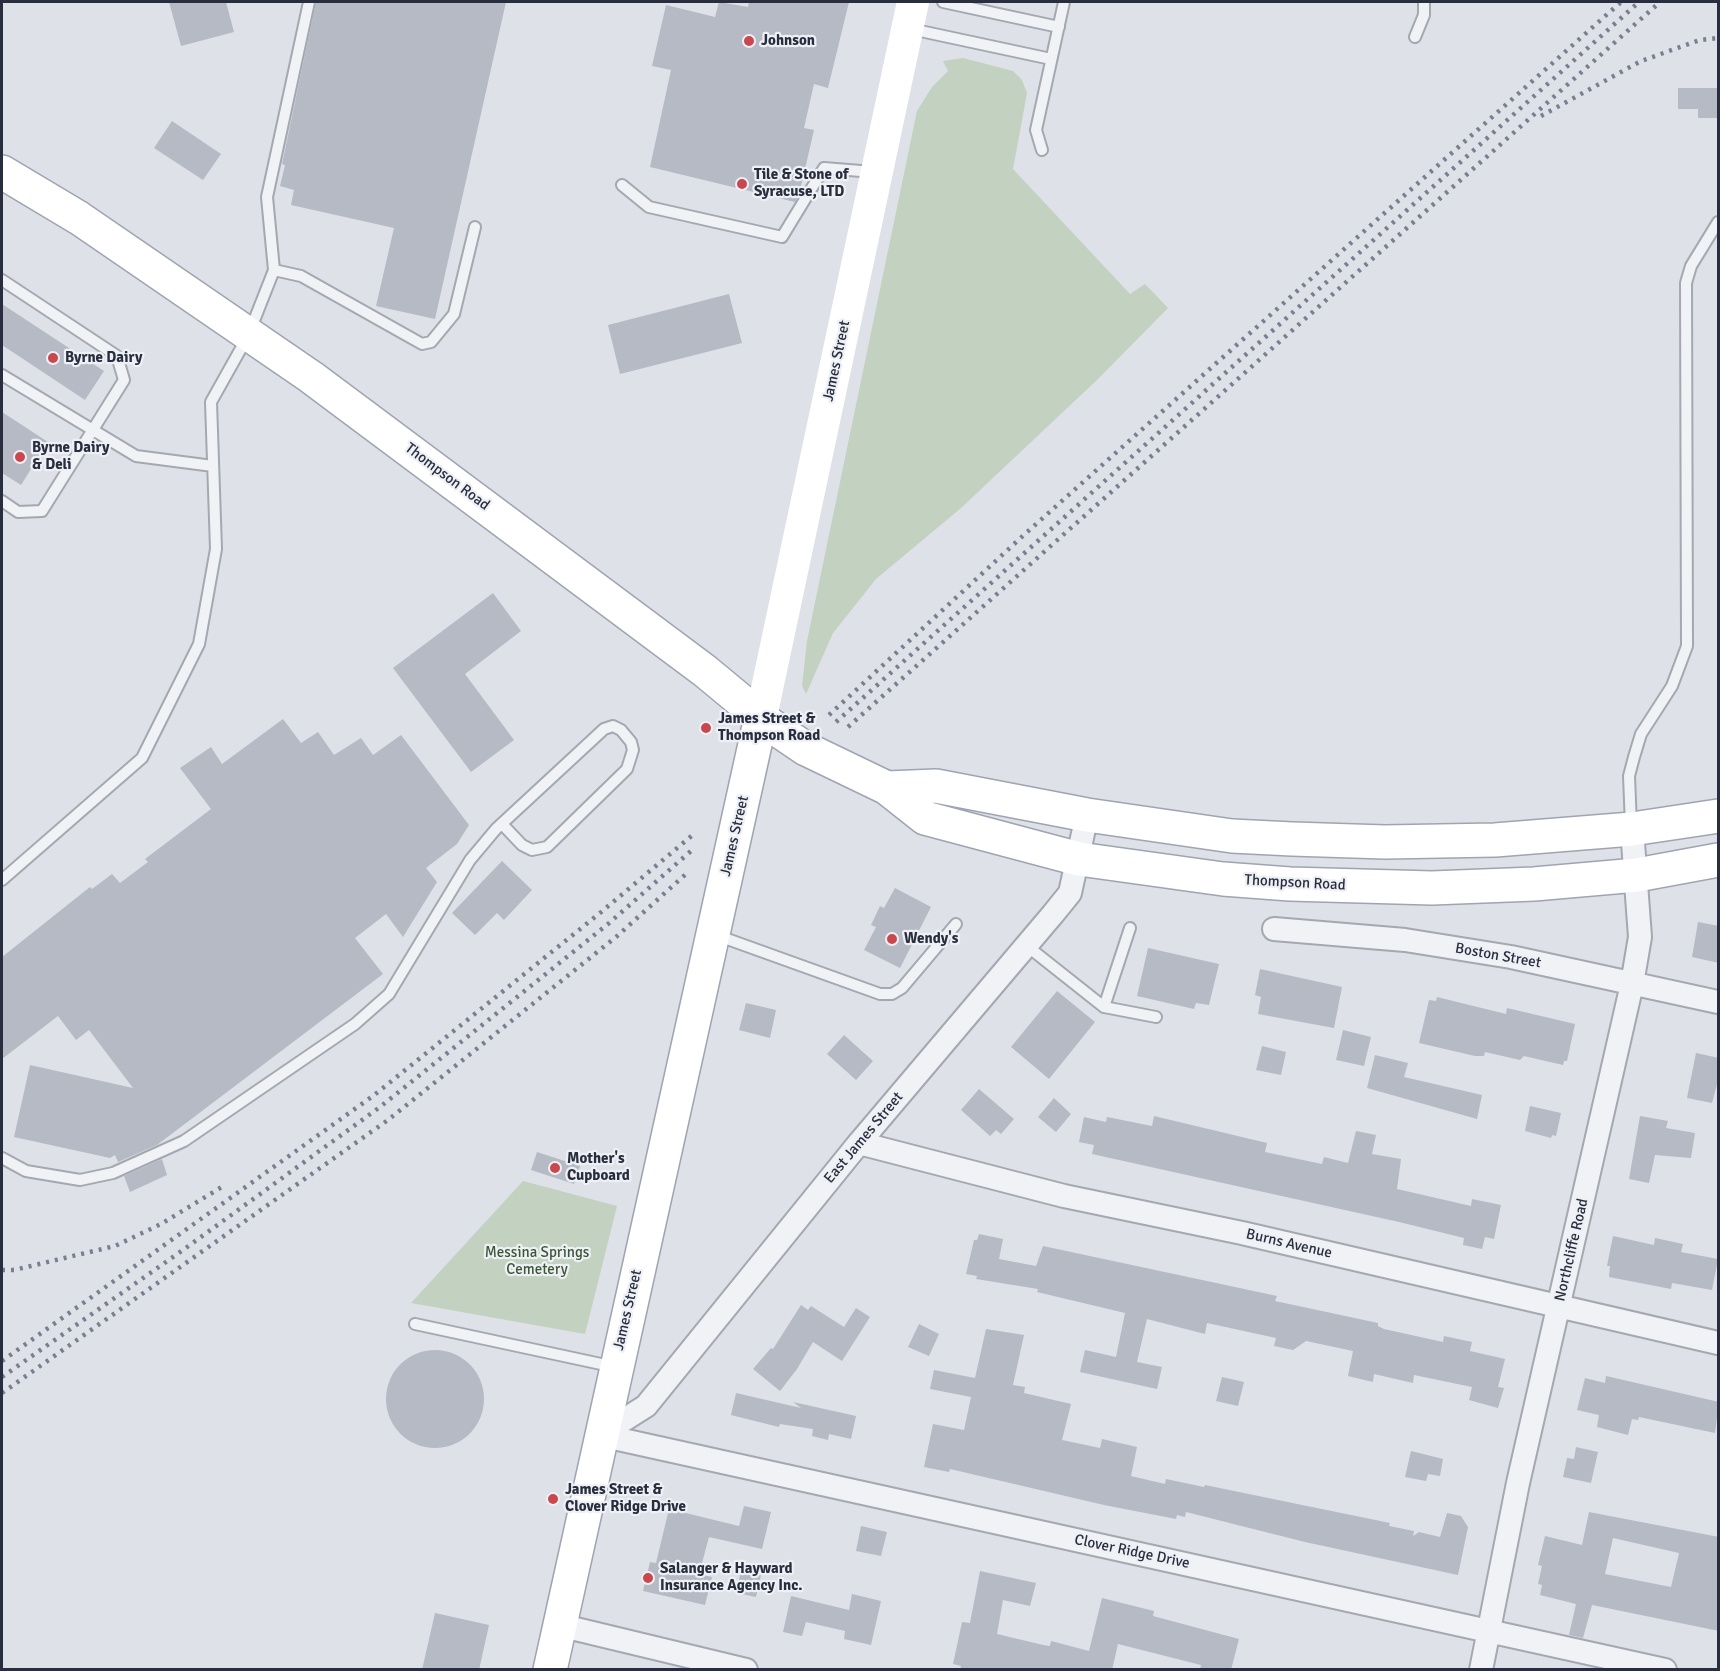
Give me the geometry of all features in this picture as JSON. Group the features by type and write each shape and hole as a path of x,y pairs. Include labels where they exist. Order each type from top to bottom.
{"main road":[{"name":"James Street","path":"550,1670 615,1367 761,717 910,15"},
{"name":"Thompson Road","path":"2,172 79,218 311,377 440,471 806,749 887,788 925,818 1079,860 1223,879 1373,887 1523,885 1637,875 1719,860"},
{"name":"Thompson Road","path":"887,788 936,786 1087,815 1232,836 1385,842 1495,840 1632,829 1719,816"}],"street":[{"name":"East James Street","path":"600,1435 646,1406 859,1143 1070,893 1087,815"},
{"name":"Northcliffe Road","path":"1480,1670 1518,1484 1632,984 1640,937 1632,829"},
{"name":"Boston Street","path":"1274,929 1417,942 1511,957 1719,1002"},
{"name":"Burns Avenue","path":"859,1143 1064,1196 1242,1233 1719,1344"},
{"name":"Clover Ridge Drive","path":"600,1435 1490,1629 1665,1670"},
{"path":"559,1625 746,1670"}],"lane":[{"path":"2,880 142,758 199,644 216,549 211,402 248,336 274,270 267,197 309,2"},
{"path":"943,2 1059,27"},
{"path":"1042,150 1036,130 1064,2"},
{"path":"1415,37 1424,15 1424,2"},
{"path":"910,15 1052,59"},
{"path":"622,185 649,207 782,237 824,168 877,172"},
{"path":"1632,829 1629,776 1634,757 1641,734 1672,686 1687,646 1686,283 1692,266 1719,222"},
{"path":"274,270 301,276 422,344 431,342 454,314 475,227"},
{"path":"2,280 117,356 124,380 42,511 18,512 2,501"},
{"path":"2,375 136,456 213,466"},
{"path":"2,1158 26,1171 80,1180 114,1173 184,1141 355,1024 389,994 470,860 502,824 604,729 613,726 621,730 632,742 633,750 627,769 547,847 532,849 522,845 502,824"},
{"path":"713,933 880,994 892,994 902,988 956,924"},
{"path":"1104,1007 1130,928"},
{"path":"1027,946 1104,1007 1156,1017"},
{"path":"416,1324 615,1367"}],"path":[{"path":"548,1495 557,1497"}],"green space":[{"path":"963,58 1013,71 1022,80 1027,93 1013,169 1130,294 1145,284 1168,308 1098,379 961,508 876,579 833,633 806,694 802,686 807,641 917,111 932,87 948,71 943,61"},
{"name":"Messina Springs Cemetery","path":"523,1181 617,1206 585,1334 411,1303"}],"building":[{"path":"169,2 226,2 234,32 181,46"},
{"path":"316,2 506,2 435,319 376,306 394,228 291,205 294,190 280,186 285,165 282,164"},
{"path":"719,2 748,7 749,2 849,2 828,88 814,84 804,128 814,130 799,195 795,202 650,167 671,70 652,66 666,5 715,17"},
{"path":"1678,88 1719,88 1719,118 1698,118 1698,109 1678,109"},
{"path":"172,121 221,154 203,180 154,148"},
{"path":"729,294 742,343 620,374 608,325"},
{"name":"Byrne Dairy","path":"2,304 104,371 85,400 2,345"},
{"name":"Byrne Dairy & Deli","path":"2,412 48,442 21,485 2,473"},
{"path":"493,593 521,631 465,674 514,740 471,772 393,668"},
{"path":"283,719 301,743 318,732 334,755 361,738 373,755 401,735 469,825 457,844 426,868 437,882 403,937 386,914 355,938 383,974 157,1145 118,1162 115,1155 110,1158 14,1137 30,1065 133,1088 89,1030 76,1040 58,1016 2,1059 2,957 90,887 92,889 112,874 120,883 148,862 145,859 211,809 180,768 211,747 222,764"},
{"path":"502,861 532,890 504,920 497,913 475,935 452,913"},
{"name":"Wendy's","path":"895,888 931,907 900,968 864,950 876,927 871,925 880,906 884,908"},
{"path":"1698,922 1719,926 1719,963 1692,957"},
{"path":"1148,948 1219,964 1209,1005 1196,1003 1194,1009 1137,996"},
{"path":"1260,969 1342,987 1334,1028 1258,1014 1261,997 1255,995"},
{"path":"1057,991 1095,1022 1049,1079 1011,1047"},
{"path":"1437,997 1506,1014 1507,1008 1575,1024 1567,1061 1564,1061 1563,1065 1524,1056 1520,1060 1485,1052 1484,1056 1475,1056 1419,1043 1429,1000 1436,1001"},
{"path":"746,1003 776,1010 770,1038 739,1030"},
{"path":"1343,1030 1371,1037 1364,1066 1336,1060"},
{"path":"844,1035 873,1061 856,1080 827,1054"},
{"path":"1262,1046 1286,1052 1281,1075 1256,1070"},
{"path":"1696,1053 1719,1058 1719,1077 1712,1103 1687,1098"},
{"path":"1375,1055 1408,1063 1404,1077 1482,1095 1477,1119 1367,1088"},
{"path":"979,1089 1014,1119 1001,1134 996,1130 990,1136 961,1110"},
{"path":"1054,1098 1071,1114 1056,1132 1038,1117"},
{"path":"1530,1106 1561,1113 1556,1136 1552,1135 1551,1138 1525,1131"},
{"path":"1154,1116 1267,1143 1265,1152 1322,1164 1324,1157 1348,1163 1356,1131 1376,1135 1372,1154 1401,1159 1397,1189 1471,1206 1472,1199 1501,1205 1494,1239 1485,1237 1482,1249 1463,1245 1464,1238 1399,1222 1092,1154 1094,1145 1079,1142 1084,1117 1106,1122 1107,1117 1152,1126"},
{"path":"1640,1116 1668,1121 1666,1128 1695,1133 1691,1158 1655,1155 1649,1183 1629,1179"},
{"name":"Mother's Cupboard","path":"537,1152 580,1166 574,1184 531,1170"},
{"path":"162,1159 167,1175 130,1192 124,1176"},
{"path":"979,1234 1003,1239 999,1259 1036,1266 1043,1246 1277,1296 1275,1301 1378,1323 1378,1326 1384,1329 1443,1342 1444,1336 1472,1342 1470,1351 1505,1359 1498,1387 1504,1388 1498,1408 1469,1400 1472,1387 1414,1375 1413,1383 1374,1374 1373,1382 1348,1376 1353,1351 1306,1341 1293,1350 1274,1346 1276,1338 1207,1323 1205,1334 1147,1319 1137,1362 1162,1367 1157,1389 1080,1372 1085,1350 1116,1357 1125,1313 1037,1292 1038,1289 976,1279 977,1276 966,1274 974,1240 977,1240"},
{"path":"1613,1236 1654,1245 1655,1238 1683,1244 1681,1252 1718,1259 1712,1290 1672,1283 1671,1289 1609,1277 1610,1266 1607,1266"},
{"path":"801,1305 808,1310 811,1306 844,1327 856,1308 870,1317 842,1361 813,1342 797,1369 780,1391 753,1369 771,1348 773,1349"},
{"path":"919,1324 939,1334 929,1356 908,1347"},
{"path":"986,1329 1024,1335 1013,1385 1025,1387 1024,1393 1071,1404 1062,1440 1100,1448 1102,1439 1137,1447 1131,1476 1165,1484 1166,1479 1204,1487 1205,1485 1390,1523 1389,1526 1414,1531 1413,1536 1419,1532 1440,1537 1447,1513 1461,1516 1468,1527 1458,1575 1305,1542 1186,1512 1185,1517 1177,1515 1176,1519 1104,1505 950,1469 949,1472 924,1467 933,1424 964,1430 971,1397 930,1389 934,1370 975,1378"},
{"path":"425,1350 445,1350 470,1364 481,1380 484,1399 481,1418 470,1434 445,1448 425,1448 408,1440 394,1426 386,1409 386,1389 394,1372 408,1358"},
{"path":"1606,1376 1719,1402 1715,1433 1639,1417 1638,1420 1632,1419 1628,1435 1597,1427 1599,1415 1577,1410 1585,1378 1605,1383"},
{"path":"1222,1377 1244,1382 1238,1406 1216,1401"},
{"path":"736,1393 801,1408 793,1402 856,1416 851,1439 829,1434 828,1440 812,1436 813,1429 780,1424 779,1427 731,1415"},
{"path":"1576,1447 1598,1452 1591,1483 1563,1477 1567,1458 1574,1459"},
{"path":"1411,1451 1443,1459 1440,1476 1428,1474 1426,1481 1405,1477"},
{"path":"744,1506 771,1512 762,1549 709,1537 699,1574 712,1577 705,1605 643,1591 650,1562 656,1563 669,1509 739,1526"},
{"path":"1589,1512 1719,1537 1719,1631 1592,1605 1583,1638 1569,1635 1576,1604 1540,1595 1542,1585 1538,1584 1542,1566 1538,1565 1545,1536 1582,1545","holes":["1613,1538 1679,1553 1671,1587 1605,1574"]},
{"path":"861,1526 887,1532 881,1556 856,1551"},
{"path":"741,1570 761,1575 756,1597 736,1593"},
{"path":"980,1571 1036,1583 1030,1606 1003,1600 997,1634 1050,1646 1051,1641 1089,1651 1102,1598 1154,1611 1153,1616 1239,1639 1231,1670 1200,1670 1201,1665 1118,1644 1112,1670 960,1670 961,1666 953,1664 962,1622 970,1623"},
{"path":"852,1594 881,1601 871,1645 844,1639 845,1631 806,1622 802,1636 783,1632 791,1596 849,1610"},
{"path":"435,1613 489,1625 479,1670 422,1670"}],"railway":[{"path":"829,715 1026,533 1621,2"},
{"path":"836,722 1639,2"},
{"path":"848,727 1660,2"},
{"path":"1541,116 1641,61 1700,40 1718,38"},
{"path":"2,1361 373,1096 600,913 695,833"},
{"path":"2,1377 183,1250 380,1107 608,924 691,851"},
{"path":"2,1393 388,1120 616,937 686,874"},
{"path":"2,1270 14,1270 115,1246 161,1224 225,1185"}],"place":[{"name":"Johnson","path":"749,41"},
{"name":"Tile & Stone of Syracuse, LTD","path":"742,184"},
{"name":"Byrne Dairy","path":"53,358"},
{"name":"Byrne Dairy & Deli","path":"20,457"},
{"name":"James Street & Thompson Road","path":"706,728"},
{"name":"Wendy's","path":"892,939"},
{"name":"Mother's Cupboard","path":"555,1168"},
{"name":"James Street & Clover Ridge Drive","path":"553,1499"},
{"name":"Salanger & Hayward Insurance Agency Inc.","path":"648,1578"}]}
